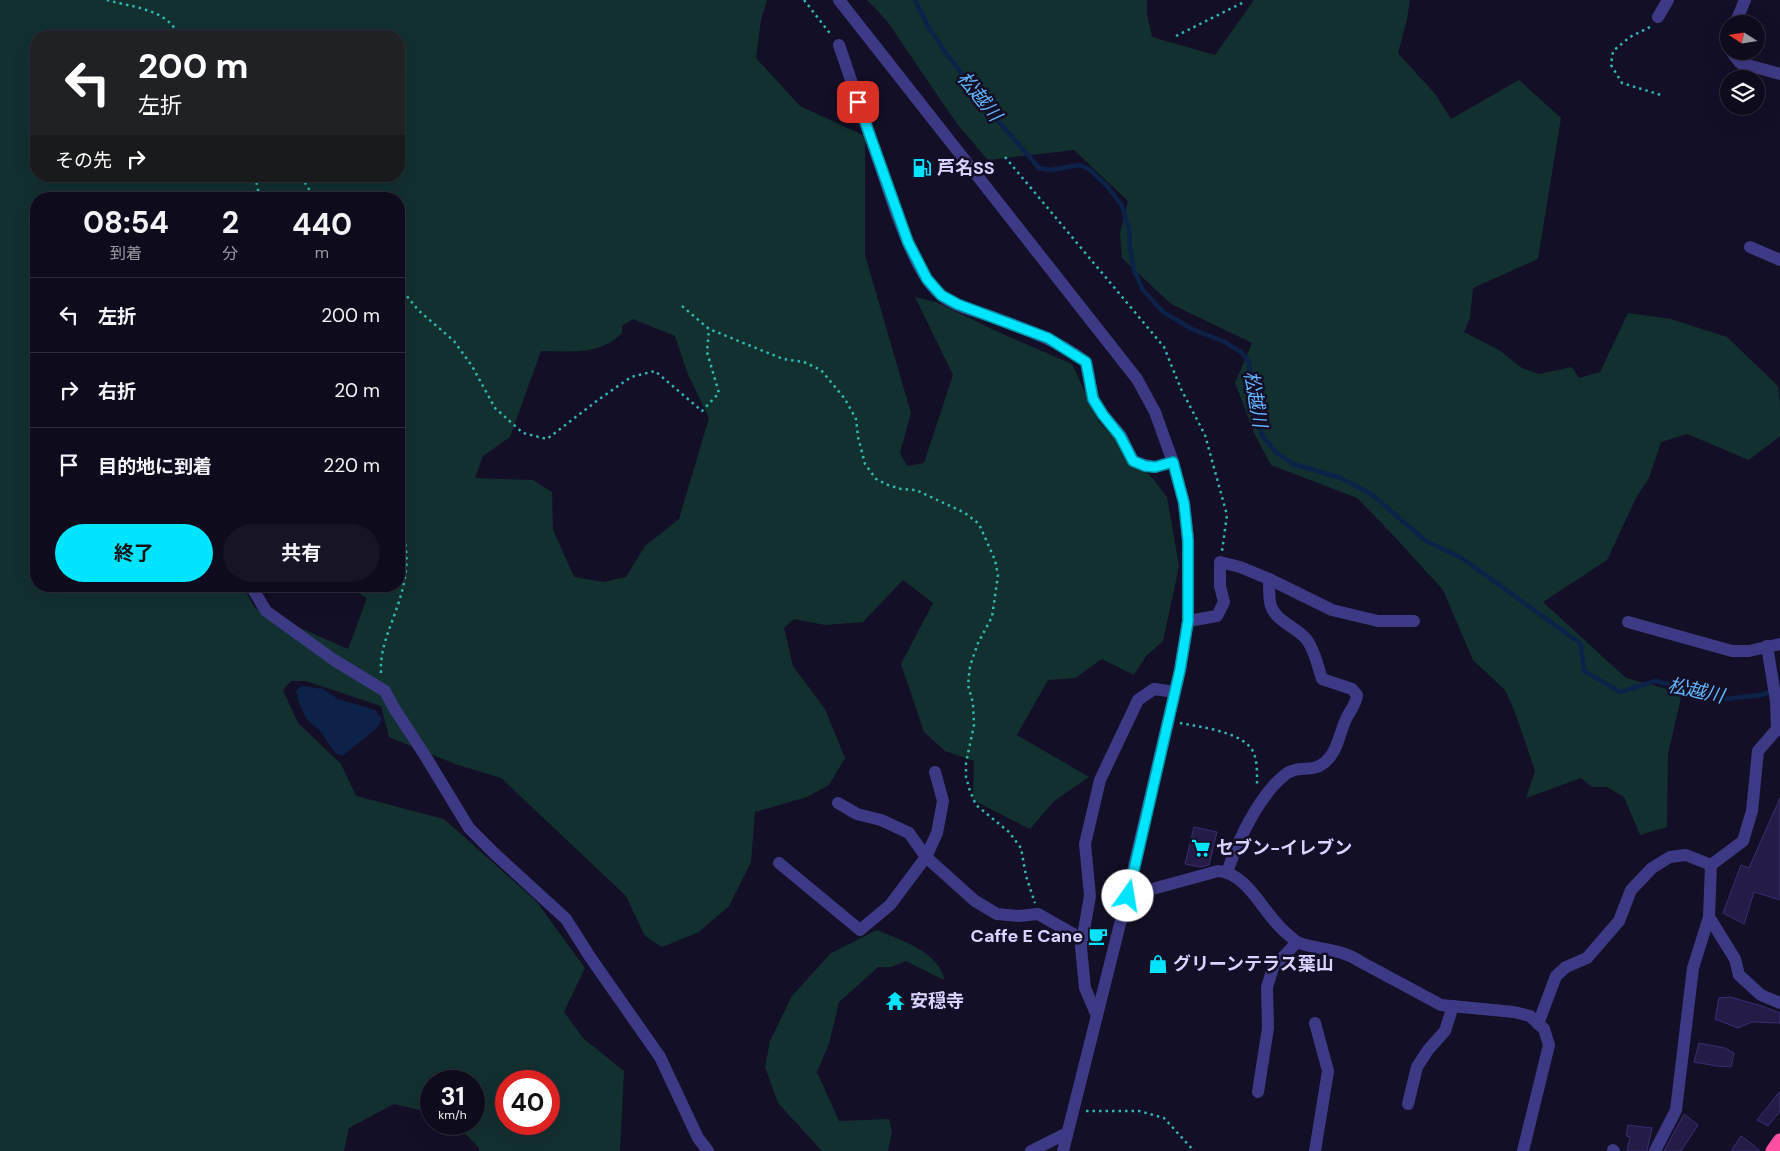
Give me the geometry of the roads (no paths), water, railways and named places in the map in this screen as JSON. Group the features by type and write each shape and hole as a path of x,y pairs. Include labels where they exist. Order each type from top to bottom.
{"highway":[{"path":"1773,1151 1780,1141"}],"street":[{"path":"839,0 1136,379 1155,412 1173,462 1184,503 1188,540 1188,621 1175,692 1128,896 1063,1151"},
{"path":"1658,17 1668,0"},
{"path":"1739,15 1745,0"},
{"path":"839,45 897,215 927,279 941,295 957,304 1048,338 1086,362 1093,399 1120,436 1133,461 1145,466 1155,467 1173,462"},
{"path":"1738,60 1740,63 1780,74"},
{"path":"1750,247 1780,260"},
{"path":"1188,621 1217,616 1224,602 1220,586 1220,562 1240,567 1269,579 1332,610 1378,621 1414,621"},
{"path":"1227,872 1238,842 1260,804 1275,784 1291,770 1310,770 1323,765 1333,752 1346,719 1356,702 1357,695 1352,689 1322,680 1316,659 1307,640 1299,631 1274,614 1270,604 1269,579"},
{"path":"255,592 266,611 334,660 385,691 470,828 494,853 566,919 590,957 660,1056 698,1138 708,1151"},
{"path":"1628,622 1732,651 1780,644"},
{"path":"1711,865 1744,841 1752,811 1758,751 1778,730 1776,701 1767,646"},
{"path":"1097,1016 1085,988 1081,947 1090,896 1085,844 1100,780 1138,700 1154,689 1175,692"},
{"path":"779,863 860,930 890,905 926,857 937,833 943,801 935,772"},
{"path":"838,803 857,814 881,820 909,833 926,857 976,902 997,914 1019,916 1038,914 1082,939"},
{"path":"1538,1024 1556,976 1566,967 1587,958 1598,946 1619,921 1631,890 1652,868 1670,857 1686,855 1711,865"},
{"path":"1655,1151 1676,1110 1693,968 1709,917 1711,865"},
{"path":"1128,896 1218,871 1227,872 1249,888 1282,929 1297,942 1350,954 1361,962 1442,1005 1514,1012 1530,1016 1544,1029 1549,1045 1523,1151"},
{"path":"1709,917 1735,959 1739,974 1762,995 1780,1003"},
{"path":"1258,1092 1268,1028 1267,988 1273,968 1297,942"},
{"path":"1408,1104 1417,1067 1428,1050 1445,1031 1453,1006"},
{"path":"1315,1023 1328,1071 1315,1151"},
{"path":"1031,1151 1067,1132"}],"water":[{"path":"301,686 323,689 338,699 375,710 382,719 377,728 342,756 335,753 321,732 306,718 296,691"}],"waterway":[{"name":"松越川","path":"915,0 929,28 946,53 999,122 1039,168 1050,170 1079,165 1089,169 1108,187 1122,206 1129,228 1134,270 1143,290 1163,312 1192,329 1225,342 1242,353 1249,362 1256,418 1263,437 1276,452 1293,464 1341,478 1371,494 1426,541 1462,558 1581,644 1584,671 1620,692 1656,681 1725,699 1761,695 1773,691"}],"place":[{"name":"芦名SS","path":"922,168"},
{"name":"セブン-イレブン","path":"1201,848"},
{"name":"Caffe E Cane","path":"1098,936"},
{"name":"グリーンテラス葉山","path":"1158,964"},
{"name":"安穏寺","path":"895,1001"}]}
